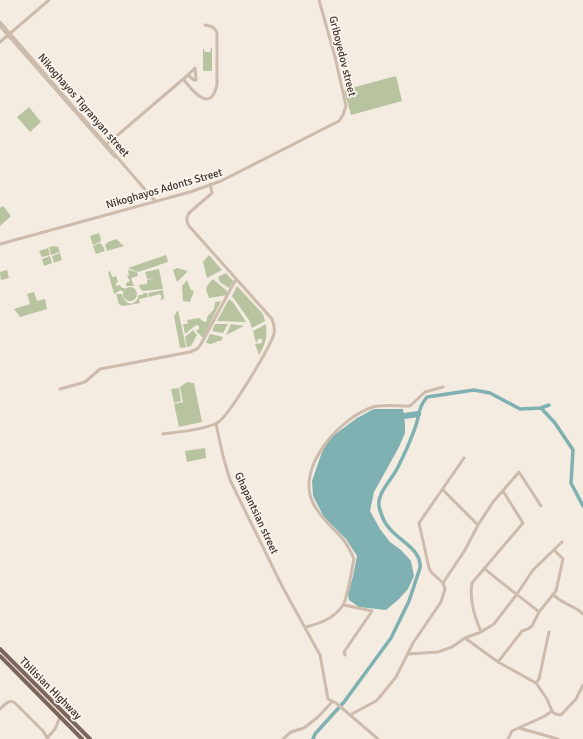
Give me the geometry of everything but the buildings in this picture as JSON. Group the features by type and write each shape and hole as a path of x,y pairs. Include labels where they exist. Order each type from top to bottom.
{"main road":[{"name":"Tbilisian Highway","path":"0,649 53,706 60,717 82,739"},
{"name":"Tbilisian Highway","path":"0,656 90,739"}],"street":[{"path":"0,42 48,0"},
{"name":"Griboyedov street","path":"318,0 343,102 343,115"},
{"name":"Nikoghayos Tigranyan street","path":"0,22 153,200"},
{"path":"183,80 200,98 209,98 216,92 217,33 212,26 205,25"},
{"name":"Nikoghayos Tigranyan street","path":"0,26 9,34"},
{"path":"105,145 183,80 188,74"},
{"name":"Nikoghayos Adonts Street","path":"0,243 229,178 338,120 343,115"},
{"path":"163,434 216,424 228,413 262,358 274,334 272,319 186,221 186,217 189,213 212,193 210,184"},
{"path":"60,389 85,382 100,369 190,352 197,349 202,344 236,279"},
{"path":"306,627 323,622 333,616 344,605 354,559 343,540 312,502 308,484 315,462 322,448 334,432 363,411 375,406 410,406 425,392 443,387"},
{"name":"Ghapantsian street","path":"216,424 230,480 282,586 306,627 320,655 328,699 334,703"},
{"path":"350,715 379,698 396,676 413,643 441,602 445,589 443,583 429,568 419,523 464,458"},
{"path":"443,583 465,550 478,525 493,502 519,472 541,506"},
{"path":"443,490 478,525"},
{"path":"481,632 473,609 470,591 472,583 523,523 503,491"},
{"path":"408,654 438,652 452,647 465,638 481,632 494,624 533,570 562,542"},
{"path":"498,662 522,631 532,626 540,612 556,591 563,559 554,550"},
{"path":"484,568 504,586 540,612"},
{"path":"554,594 559,601 571,605 583,614"},
{"path":"344,605 372,611 344,652 345,655"},
{"path":"536,683 539,679 549,632"},
{"path":"465,638 498,662 536,683 555,714 561,715 576,699 583,685"},
{"path":"0,709 7,702 13,701 48,738 55,729 60,717"},
{"path":"283,739 291,732 304,728 334,703 378,739"},
{"path":"508,739 512,731 545,716 552,711"},
{"path":"519,728 558,739"}],"green space":[{"path":"203,48 205,52 210,52 212,48 212,71 203,71"},
{"path":"396,76 402,101 351,115 344,90"},
{"path":"29,107 41,122 30,132 17,117"},
{"path":"3,206 11,216 0,226 0,208"},
{"path":"99,233 101,240 100,242 93,245 90,236"},
{"path":"116,239 124,246 107,251 105,245"},
{"path":"100,243 105,251 96,254 93,246"},
{"path":"49,247 58,247 60,252 51,255"},
{"path":"48,248 50,255 42,257 39,251"},
{"path":"60,253 62,260 54,263 52,256"},
{"path":"166,255 168,262 138,272 128,268"},
{"path":"209,255 222,270 207,278 203,262"},
{"path":"50,256 52,263 44,266 42,259"},
{"path":"177,268 188,271 177,282 173,270"},
{"path":"159,269 163,289 141,290 139,285 147,284 147,280 155,278 147,279 145,272"},
{"path":"7,270 9,278 1,280 0,272"},
{"path":"128,270 137,272 138,276 131,278 134,286 126,286 126,283 130,281 127,276 129,275"},
{"path":"110,271 112,277 116,276 118,282 116,283 116,286 120,285 122,288 125,288 123,292 121,290 114,294 108,272"},
{"path":"226,273 233,281 229,288 220,282 218,277"},
{"path":"213,279 227,291 227,295 209,298 206,288"},
{"path":"187,280 191,290 194,291 190,302 183,301 182,286"},
{"path":"237,286 263,314 265,321 252,328 249,320 232,296"},
{"path":"130,287 135,289 137,294 135,299 130,301 125,299 123,294 125,289"},
{"path":"163,290 164,299 160,300 162,297 160,294 149,297 148,293"},
{"path":"34,292 37,301 45,299 47,309 20,317 14,309 30,304 27,294"},
{"path":"147,293 148,297 139,299 140,303 123,306 119,304 116,294 122,294 123,298 130,304 136,302 139,295"},
{"path":"229,299 233,302 246,322 217,321"},
{"path":"221,301 203,338 196,331 199,329 199,326 196,325 185,334 183,324 188,324 187,320 199,318 204,322 207,321 207,317 214,309 215,302"},
{"path":"178,310 186,347 180,348 174,316"},
{"path":"215,324 228,324 223,333 212,331"},
{"path":"231,324 244,326 226,335"},
{"path":"266,324 266,340 259,355 255,344 262,343 262,339 258,339 256,343 253,331"},
{"path":"193,330 197,335 191,346 187,347 185,337"},
{"path":"210,334 223,337 221,341 211,344 206,343"},
{"path":"187,382 194,383 202,422 179,427 174,404 183,402 180,387"},
{"path":"179,388 181,401 174,403 171,389"},
{"path":"205,448 206,458 187,462 185,451"}],"water":[{"path":"374,409 403,409 405,424 405,433 399,447 374,492 370,511 380,529 390,542 401,550 411,561 414,576 408,589 386,610 359,607 349,600 348,594 357,556 346,539 324,517 313,496 312,481 322,452 330,438 357,418"}],"waterway":[{"path":"313,739 315,734 344,702 391,638 409,601 420,568 418,556 410,546 394,533 384,520 379,499 381,493 401,462 424,401 427,397 474,390 490,393 520,409 541,408 549,405"},
{"path":"541,408 555,423 573,450 571,483 583,506"},
{"path":"404,416 418,414"}]}
